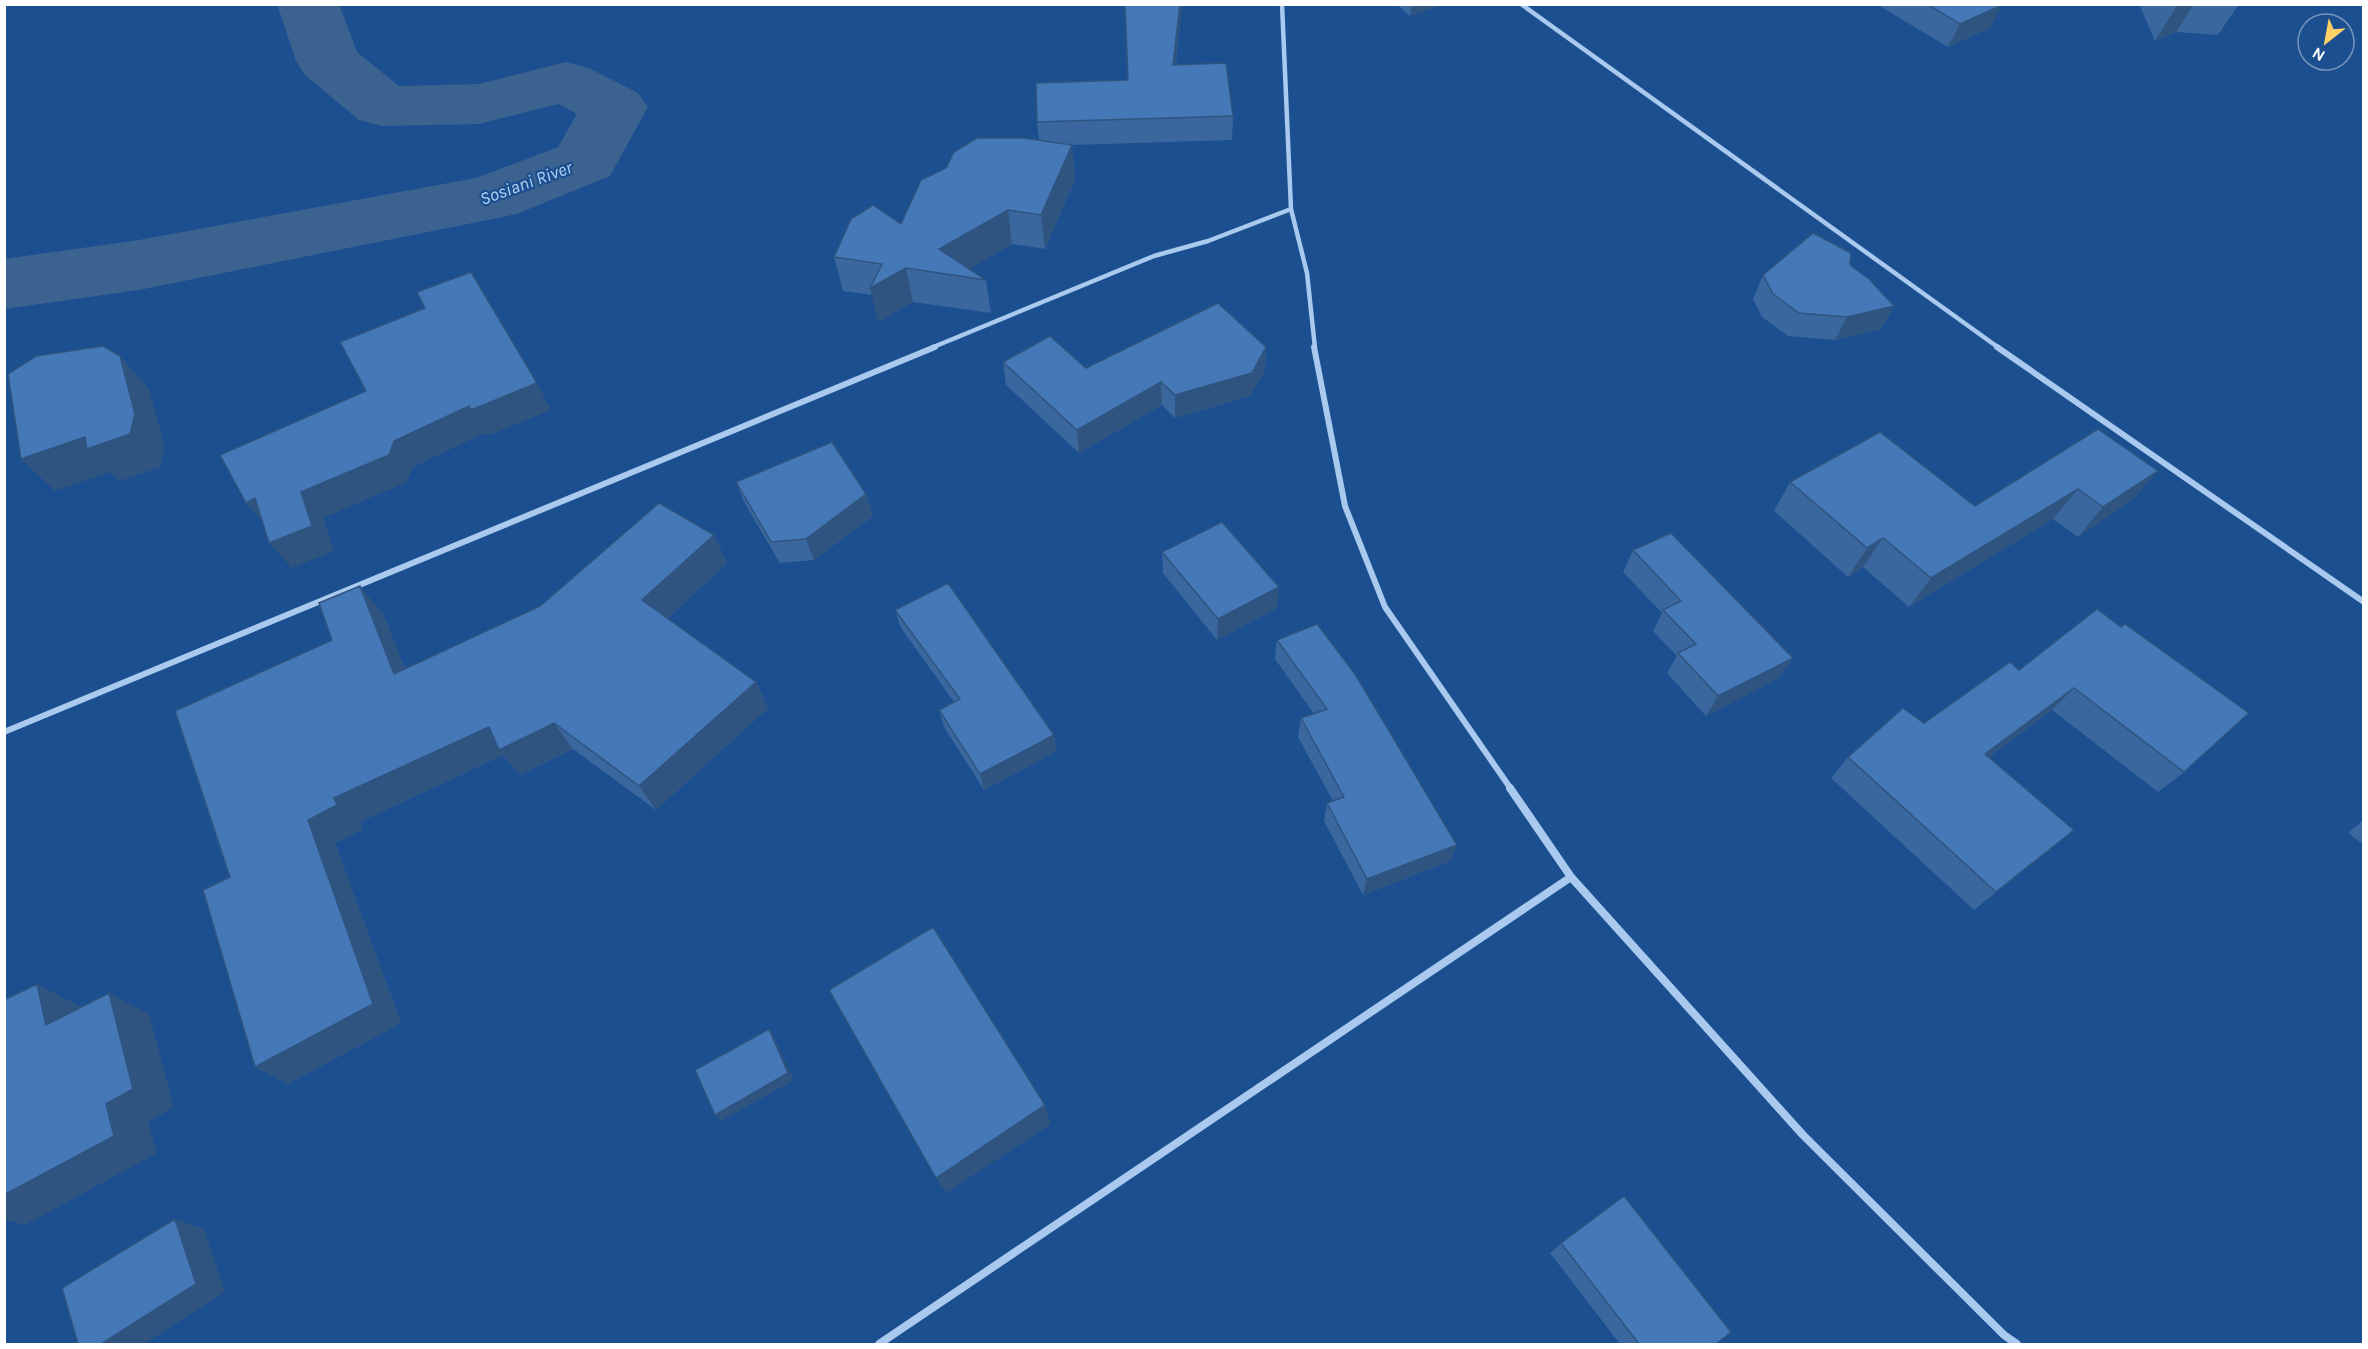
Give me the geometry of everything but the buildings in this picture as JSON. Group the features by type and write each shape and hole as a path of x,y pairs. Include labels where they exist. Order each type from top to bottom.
{"street":[{"path":"1282,4 1291,209 1307,273 1316,362 1345,506 1385,607 1571,877 1803,1135 2004,1335 2017,1344"},
{"path":"1521,4 1704,140 2016,361 2364,602"},
{"path":"4,732 1154,256 1208,241 1291,209"},
{"path":"879,1344 1571,877"}],"waterway":[{"name":"Sosiani River","path":"4,284 139,265 492,198 585,161 614,107 566,82 479,104 383,106 328,61 308,4"}]}
